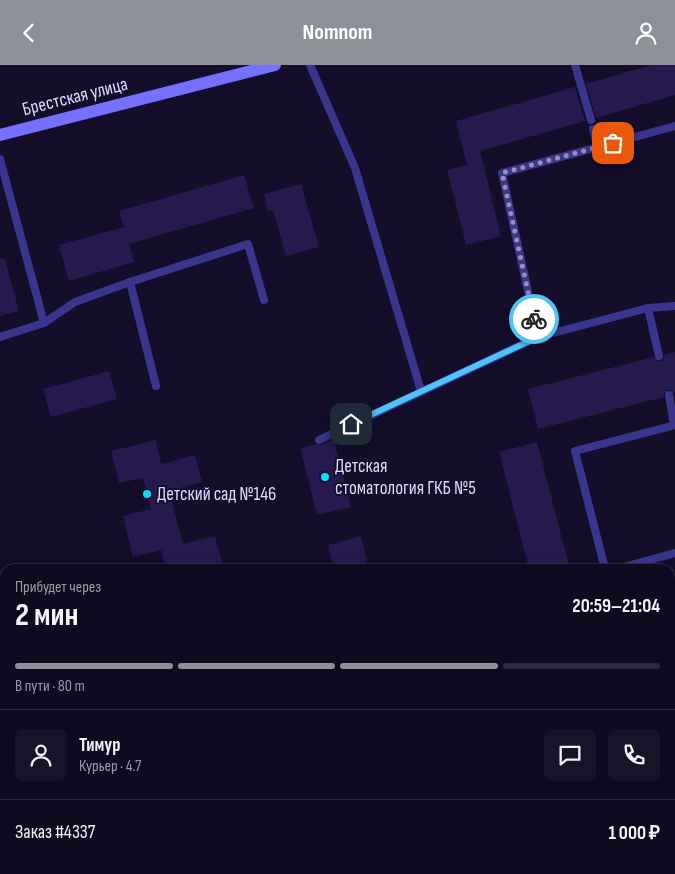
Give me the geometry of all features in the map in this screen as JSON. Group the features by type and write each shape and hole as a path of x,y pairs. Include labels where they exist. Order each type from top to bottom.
{"main road":[{"name":"Брестская улица","path":"0,135 248,68 275,65"}],"lane":[{"path":"310,65 355,168 421,391"},
{"path":"575,65 591,120"},
{"path":"538,337 502,173 675,126"},
{"path":"593,129 598,147"},
{"path":"0,159 44,323"},
{"path":"0,337 44,323 75,302 248,244 264,300"},
{"path":"130,282 156,385"},
{"path":"318,440 538,337 648,308 675,306"},
{"path":"648,308 659,356"},
{"path":"603,564 575,451 674,425 669,395"},
{"path":"634,564 675,553"}],"building":[{"path":"651,65 675,65 675,95 596,118 586,84"},
{"path":"575,87 585,121 480,151 501,236 466,245 447,170 467,165 456,121"},
{"path":"244,175 254,208 129,244 134,262 69,281 59,245 124,227 119,211"},
{"path":"301,184 319,247 286,256 273,210 268,212 264,194"},
{"path":"0,259 5,259 19,311 0,316"},
{"path":"675,352 675,394 668,390 664,393 664,397 538,429 528,389 654,357 657,361 661,361 664,355"},
{"path":"109,371 117,399 51,417 43,389"},
{"path":"156,440 161,464 195,455 202,482 169,491 183,544 215,536 223,564 165,564 161,550 133,557 123,516 151,509 143,478 119,483 111,451"},
{"name":"Детская стоматология ГКБ №5","path":"334,440 351,507 317,515 300,448 316,444 321,445"},
{"path":"537,442 569,564 528,564 499,452"},
{"path":"361,536 368,564 333,564 328,545"}],"way so far":[{"path":"534,319 502,173 613,143"}],"place":[{"name":"Детская стоматология ГКБ №5","path":"325,477"},
{"name":"Детский сад №146","path":"147,494"}],"route":[{"path":"351,424 538,337 534,319"}]}
